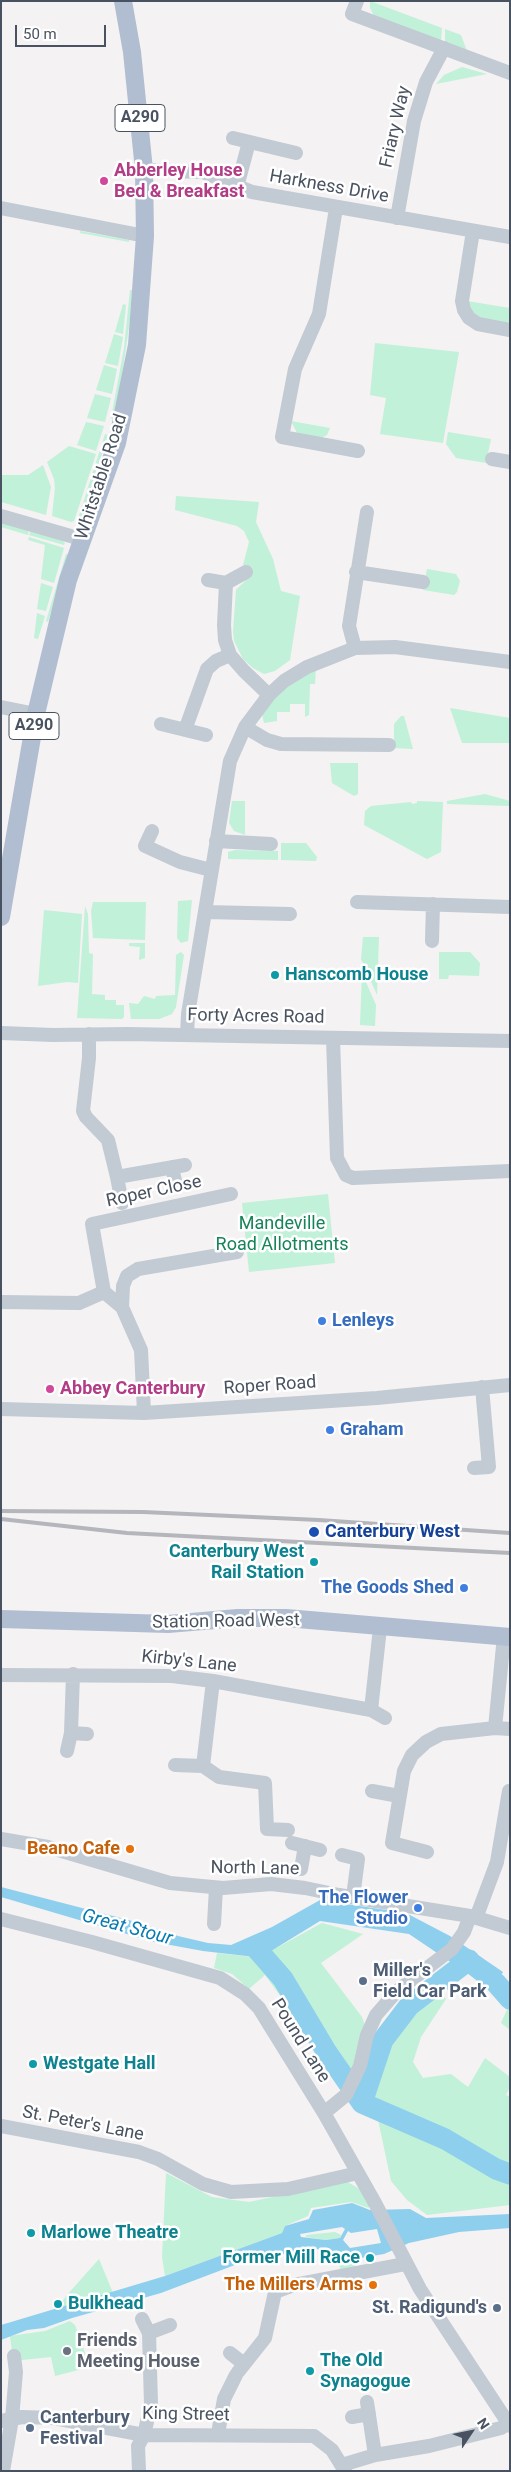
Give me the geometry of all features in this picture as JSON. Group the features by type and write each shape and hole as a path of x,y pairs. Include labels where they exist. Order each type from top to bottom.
{"main road":[{"name":"Whitstable Road","path":"1,917 36,714 68,580 116,443 127,399 137,344 145,236 144,170 134,62 123,1"},
{"name":"Station Road West","path":"1,1619 168,1624 238,1618 286,1618 380,1628 507,1636"}],"street":[{"path":"357,1 352,14 510,73"},
{"name":"Friary Way","path":"397,218 414,121 426,82 444,48"},
{"path":"233,138 296,153"},
{"path":"237,187 249,142"},
{"name":"Harkness Drive","path":"144,170 203,172 237,187 336,208 510,238"},
{"path":"1,208 145,236"},
{"path":"336,208 319,314 295,369 282,437 358,451"},
{"path":"473,231 462,300 464,310 469,318 478,324 510,330"},
{"path":"492,459 510,462"},
{"path":"355,648 348,626 367,512"},
{"path":"1,516 81,539"},
{"path":"208,580 226,583 246,572"},
{"path":"356,572 423,582"},
{"path":"226,583 224,625 225,640 230,655 244,672 269,695"},
{"path":"187,1035 188,1014 230,761 245,727 269,695 284,681 301,670 322,659 355,648 395,646 510,662"},
{"path":"185,730 207,670 216,661 230,655"},
{"path":"1,707 36,714"},
{"path":"161,724 206,735"},
{"path":"245,727 267,740 281,744 389,745"},
{"path":"152,831 145,846 180,862 211,870"},
{"path":"216,841 271,844"},
{"path":"357,902 510,907"},
{"path":"432,942 433,904"},
{"path":"206,912 290,914"},
{"name":"Forty Acres Road","path":"1,1032 53,1035 187,1035 510,1041"},
{"path":"89,1034 89,1058 83,1111 108,1140 122,1203"},
{"path":"333,1038 337,1158 346,1175 353,1178 510,1171"},
{"path":"117,1177 179,1166 175,1181"},
{"name":"Roper Close","path":"104,1292 92,1224 231,1194"},
{"path":"122,1307 123,1286 127,1276 138,1269 237,1252"},
{"path":"1,1302 79,1302 104,1292 122,1307 141,1350 144,1414"},
{"name":"Roper Road","path":"1,1409 144,1414 377,1398 510,1385"},
{"path":"474,1468 489,1467 482,1387"},
{"path":"371,1710 380,1628"},
{"path":"495,1728 507,1636"},
{"path":"67,1751 71,1734 73,1674"},
{"name":"Kirby's Lane","path":"1,1675 172,1676 213,1681 371,1710 385,1718"},
{"path":"203,1766 213,1681"},
{"path":"427,1852 392,1843 399,1796 408,1762 426,1742 451,1731 495,1728 510,1729"},
{"path":"71,1734 87,1734"},
{"path":"175,1765 203,1766 219,1777 266,1783 267,1829 320,1850"},
{"path":"372,1791 399,1796"},
{"path":"324,2113 346,2095 360,2066 367,2035 376,2015 397,1991 439,1960 459,1939 473,1917 497,1862 509,1791"},
{"name":"North Lane","path":"1,1839 73,1854 170,1883 216,1888 271,1884 299,1878 353,1898 473,1917 510,1928"},
{"path":"295,1839 299,1878"},
{"path":"342,1855 358,1859 353,1898"},
{"path":"214,1924 216,1888"},
{"name":"Pound Lane","path":"1,1919 92,1942 228,1982 245,1994 258,2008 324,2113 375,2202 401,2255 509,2424"},
{"name":"St. Peter's Lane","path":"1,2126 139,2152 203,2184 230,2192 288,2189 358,2173"},
{"path":"218,2434 224,2399 239,2370 265,2338 270,2293 401,2255"},
{"path":"139,2471 138,2446 144,2435 151,2404 149,2332 142,2319"},
{"path":"149,2332 170,2325"},
{"path":"230,2353 239,2370"},
{"path":"3,2471 7,2420 16,2372 14,2356"},
{"path":"352,2417 368,2408 376,2455"},
{"name":"King Street","path":"7,2420 22,2417 54,2418 144,2435 314,2436 324,2441 343,2468"},
{"path":"343,2468 376,2455 429,2446 501,2428 509,2424"}],"green space":[{"path":"370,1 442,28 441,41 374,16 370,8"},
{"path":"445,29 461,35 467,51 445,43"},
{"path":"462,67 487,74 436,84 444,75"},
{"path":"80,231 129,240 129,242 80,233"},
{"path":"130,290 132,290 130,320 121,383 113,419 111,418 124,348"},
{"path":"467,301 510,308 510,323 479,318 471,313"},
{"path":"123,304 126,305 123,334 115,332"},
{"path":"114,334 123,337 118,366 105,363"},
{"path":"375,343 459,352 443,443 380,434 386,398 370,395"},
{"path":"104,365 117,369 112,394 96,390"},
{"path":"95,394 111,398 105,422 87,418"},
{"path":"291,421 330,428 327,435 321,438 297,433"},
{"path":"86,422 104,426 96,451 77,445"},
{"path":"448,432 491,439 486,463 456,458 446,444"},
{"path":"105,434 108,435 81,520 78,519"},
{"path":"69,446 96,454 74,521 71,522 52,516 55,488 54,479 47,462"},
{"path":"43,465 51,487 46,515 1,502 1,475 28,475"},
{"path":"176,496 259,502 256,522 273,559 281,591 300,596 290,660 275,671 264,674 253,668 243,659 234,641 236,590 250,576 249,569 243,565 249,542 244,531 237,526 175,510"},
{"path":"1,521 29,530 28,535 1,527"},
{"path":"31,530 60,538 65,543 64,545 29,535"},
{"path":"29,537 64,548 54,583 41,579 45,545 28,540"},
{"path":"66,554 69,554 48,622 46,621"},
{"path":"427,569 456,574 460,581 457,592 454,595 423,590"},
{"path":"41,583 53,587 46,611 37,609"},
{"path":"37,613 45,616 38,639 34,638"},
{"path":"316,668 315,684 310,684 309,715 305,717 305,704 290,704 290,712 277,712 277,721 264,723 262,714 264,709 291,683"},
{"path":"450,708 510,718 510,743 462,743"},
{"path":"401,716 404,716 413,749 394,748 394,724"},
{"path":"330,763 358,763 358,794 354,796 332,783"},
{"path":"485,794 510,801 510,806 447,804 447,801"},
{"path":"232,801 245,801 245,835 234,831 229,823"},
{"path":"417,801 443,802 441,852 427,859 364,825 365,811 371,806 411,802 412,804 417,803"},
{"path":"281,843 306,843 317,857 316,861 281,860"},
{"path":"235,850 278,851 278,860 228,859 228,852"},
{"path":"192,900 188,941 181,943 177,938 178,901"},
{"path":"93,902 146,902 145,940 93,938 91,911"},
{"path":"85,906 88,914 89,953 93,954 92,994 105,995 105,1000 116,1000 116,1005 124,1005 124,1017 122,1019 77,1018"},
{"path":"44,910 82,914 78,983 67,982 38,986"},
{"path":"363,937 379,937 377,995 361,959"},
{"path":"129,943 145,943 145,958 139,960 140,947 129,946"},
{"path":"181,952 184,955 176,1007 172,1014 159,1019 131,1019 129,1003 138,1004 144,996 155,999 156,996 175,995 176,955"},
{"path":"439,952 470,952 480,963 479,976 449,975 448,979 439,979"},
{"path":"362,973 376,1005 375,1026 360,1025"},
{"name":"Mandeville Road Allotments","path":"328,1194 335,1263 249,1272 242,1203"},
{"path":"322,1923 363,1934 321,1963 362,2017 366,2028 349,2090 265,1975 249,1989 232,1974 214,1968 217,1953 253,1957 278,1947"},
{"path":"437,1988 446,1999 421,2037 413,2062 423,2078 451,2074 468,2087 485,2058 510,2077 510,2087 506,2095 510,2097 510,2205 427,2215 407,2200 391,2181 372,2091 381,2056 393,2033 411,2008"},
{"path":"510,2006 510,2030 501,2023"},
{"path":"166,2173 212,2197 249,2202 346,2181 363,2191 370,2201 369,2208 351,2202 311,2208 308,2216 285,2226 282,2233 165,2276 162,2257"},
{"path":"335,2232 341,2235 340,2238 326,2240 306,2237 306,2235"},
{"path":"338,2255 354,2259 357,2269 340,2269"},
{"path":"99,2259 113,2293 58,2309 66,2296"},
{"path":"70,2321 75,2325 90,2367 55,2376 51,2357 13,2361 10,2336 45,2331"}],"water":[{"path":"1,1887 140,1923 178,1936 208,1943 231,1945 272,1927 320,1900 406,1913 450,1936 503,1972 492,1990 409,1934 320,1921 271,1951 255,1957 203,1951 154,1942 1,1897"},
{"path":"352,2203 370,2210 410,2209 426,2218 510,2214 510,2228 459,2232 409,2243 384,2254 354,2259 324,2253 317,2249 248,2260 161,2293 72,2318 44,2328 27,2330 1,2340 1,2325 165,2276 282,2233 285,2226 309,2219 313,2210","holes":["342,2227 345,2229 340,2238 326,2240 301,2237 300,2234","377,2229 381,2243 350,2248 343,2240 348,2231 351,2233"]}],"waterway":[{"name":"Great Stour","path":"255,1947 283,1979 326,2051 362,2103 445,2139 496,2169 510,2174"},
{"name":"Great Stour","path":"362,2103 383,2040 409,2006 469,1960"},
{"name":"Great Stour","path":"473,1964 496,1983 510,1999"}],"railway":[{"path":"1,1511 143,1512 319,1520 510,1533"},
{"path":"1,1519 127,1533 510,1553"}],"place":[{"name":"Abberley House Bed & Breakfast","path":"104,181"},
{"name":"Hanscomb House","path":"275,975"},
{"name":"Lenleys","path":"322,1321"},
{"name":"Abbey Canterbury","path":"50,1389"},
{"name":"Graham","path":"330,1430"},
{"name":"Canterbury West","path":"314,1532"},
{"name":"Canterbury West Rail Station","path":"314,1562"},
{"name":"The Goods Shed","path":"464,1588"},
{"name":"Beano Cafe","path":"130,1849"},
{"name":"The Flower Studio","path":"418,1908"},
{"name":"Miller's Field Car Park","path":"363,1981"},
{"name":"Westgate Hall","path":"33,2064"},
{"name":"Marlowe Theatre","path":"31,2233"},
{"name":"Former Mill Race","path":"370,2258"},
{"name":"The Millers Arms","path":"373,2285"},
{"name":"Bulkhead","path":"58,2304"},
{"name":"St. Radigund's","path":"497,2308"},
{"name":"Friends Meeting House","path":"67,2351"},
{"name":"The Old Synagogue","path":"310,2371"},
{"name":"Canterbury Festival","path":"30,2428"}]}
